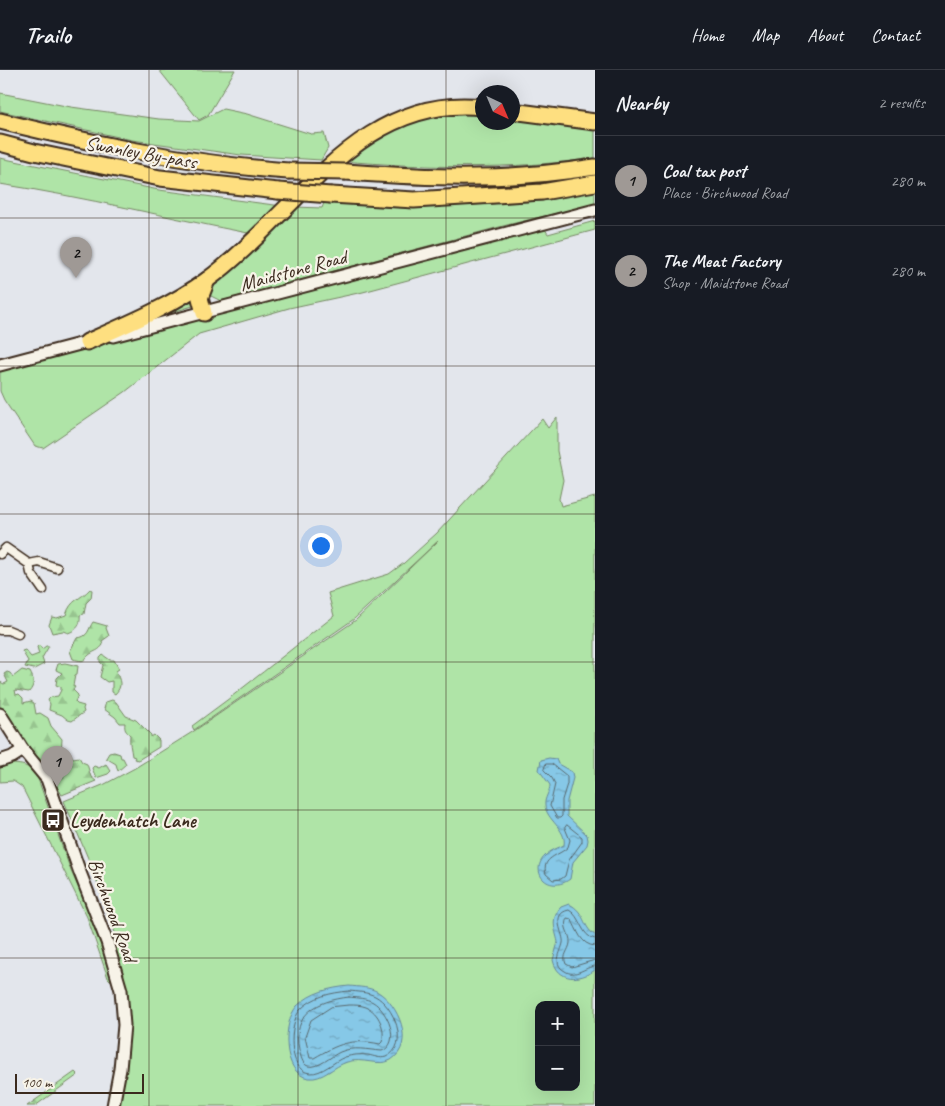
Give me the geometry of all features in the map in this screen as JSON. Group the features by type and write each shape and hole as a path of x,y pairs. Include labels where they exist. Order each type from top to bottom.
{"highway":[{"path":"87,342 144,318 206,280 240,253 340,156 378,129 419,113 451,106 475,107"},
{"path":"520,112 595,122"},
{"name":"Swanley By-pass","path":"0,121 155,154 262,169 406,176 477,177 554,173 595,167"},
{"name":"Swanley By-pass","path":"0,143 34,152 160,178 331,195 414,200 542,192 595,183"},
{"path":"204,313 200,298 206,280"}],"main road":[{"name":"Maidstone Road","path":"0,365 595,210"},
{"name":"Birchwood Road","path":"0,714 23,750 47,779 107,942 121,990 124,1025 120,1069 112,1106"},
{"path":"0,761 12,757 23,750"}],"street":[{"path":"0,554 6,548 29,564 31,573 43,590"},
{"path":"29,564 39,562 57,568"},
{"path":"0,630 8,630 18,634"}],"green space":[{"path":"159,70 235,70 208,115 199,120"},
{"path":"0,93 71,107 159,119 199,121 223,109 247,114 311,134 324,133 328,148 321,160 241,155 132,140 0,111"},
{"path":"462,112 475,113 475,130 520,130 520,116 595,127 595,158 532,165 469,167 342,161 385,133 422,118"},
{"path":"0,158 159,190 282,206 253,234 64,195 0,184"},
{"path":"595,191 595,204 507,225 221,301 209,295 208,292 210,285 295,207 322,208 324,203 416,208 542,201"},
{"path":"595,221 595,230 363,292 289,308 199,334 125,392 43,448 35,446 0,391 0,371 545,229 548,234"},
{"path":"194,290 199,304 151,319"},
{"path":"557,417 557,451 563,480 559,499 561,506 595,497 595,1106 118,1106 129,1017 127,991 113,942 118,941 93,870 64,801 105,784 135,768 194,731 356,620 438,541 354,619 194,730 192,726 334,616 328,593 389,574 404,563 437,533 542,419 548,428"},
{"path":"90,589 92,590 91,598 86,603 84,614 80,615 78,627 68,633 63,631 52,633 49,625 52,617 57,618 66,615 70,606"},
{"path":"93,622 107,626 109,636 102,641 103,645 100,648 84,660 73,659 70,651 77,638 86,634"},
{"path":"39,645 42,649 49,646 42,658 44,664 34,669 25,667 28,661 22,651 25,650 31,657 39,654 37,647"},
{"path":"103,655 110,660 114,660 119,669 116,671 120,686 115,694 112,692 112,681 107,682 100,677 103,665 100,662 100,658"},
{"path":"65,663 78,666 73,690 78,695 75,702 84,706 84,712 72,721 49,710 50,704 48,700 51,697 58,696 61,690 61,687 56,685 57,678 62,673 56,670 58,664"},
{"path":"22,670 30,672 33,684 29,692 15,690 16,695 19,694 23,698 23,703 31,701 34,703 36,714 40,713 48,718 51,726 62,739 61,753 71,755 73,758 79,757 82,762 87,764 91,777 96,781 62,795 44,765 26,746 0,708 0,682 4,684 8,682 4,674 10,673 13,677"},
{"path":"112,700 116,702 126,716 136,720 151,737 154,735 159,740 159,747 138,760 134,759 130,735 126,730 125,723 120,723 104,709 106,702"},
{"path":"109,753 120,754 126,764 118,771 116,764 106,758"},
{"path":"12,764 27,767 38,779 71,871 94,922 112,982 108,978 87,917 22,787 13,781 0,782 0,768"},
{"path":"106,764 111,771 96,778 92,768 94,766 99,768"},
{"path":"75,1072 78,1075 35,1106 27,1106"}],"water":[{"path":"556,759 558,764 572,772 573,778 567,801 567,816 587,835 588,840 587,845 573,862 570,879 554,884 548,883 543,879 539,868 541,861 546,855 564,845 560,829 549,815 545,805 550,785 539,770 541,760"},
{"path":"569,904 578,911 588,928 595,935 595,970 583,976 565,976 556,967 553,960 558,942 554,924 555,916 561,907"},
{"path":"349,986 375,990 392,1005 401,1025 403,1035 398,1053 386,1062 353,1061 337,1066 319,1077 309,1078 300,1075 289,1058 287,1047 287,1035 292,1014 297,1006 308,997 328,990"}],"place":[{"name":"The Meat Factory","path":"76,278"},
{"name":"Coal tax post","path":"57,787"},
{"name":"Leydenhatch Lane","path":"53,820"}]}
